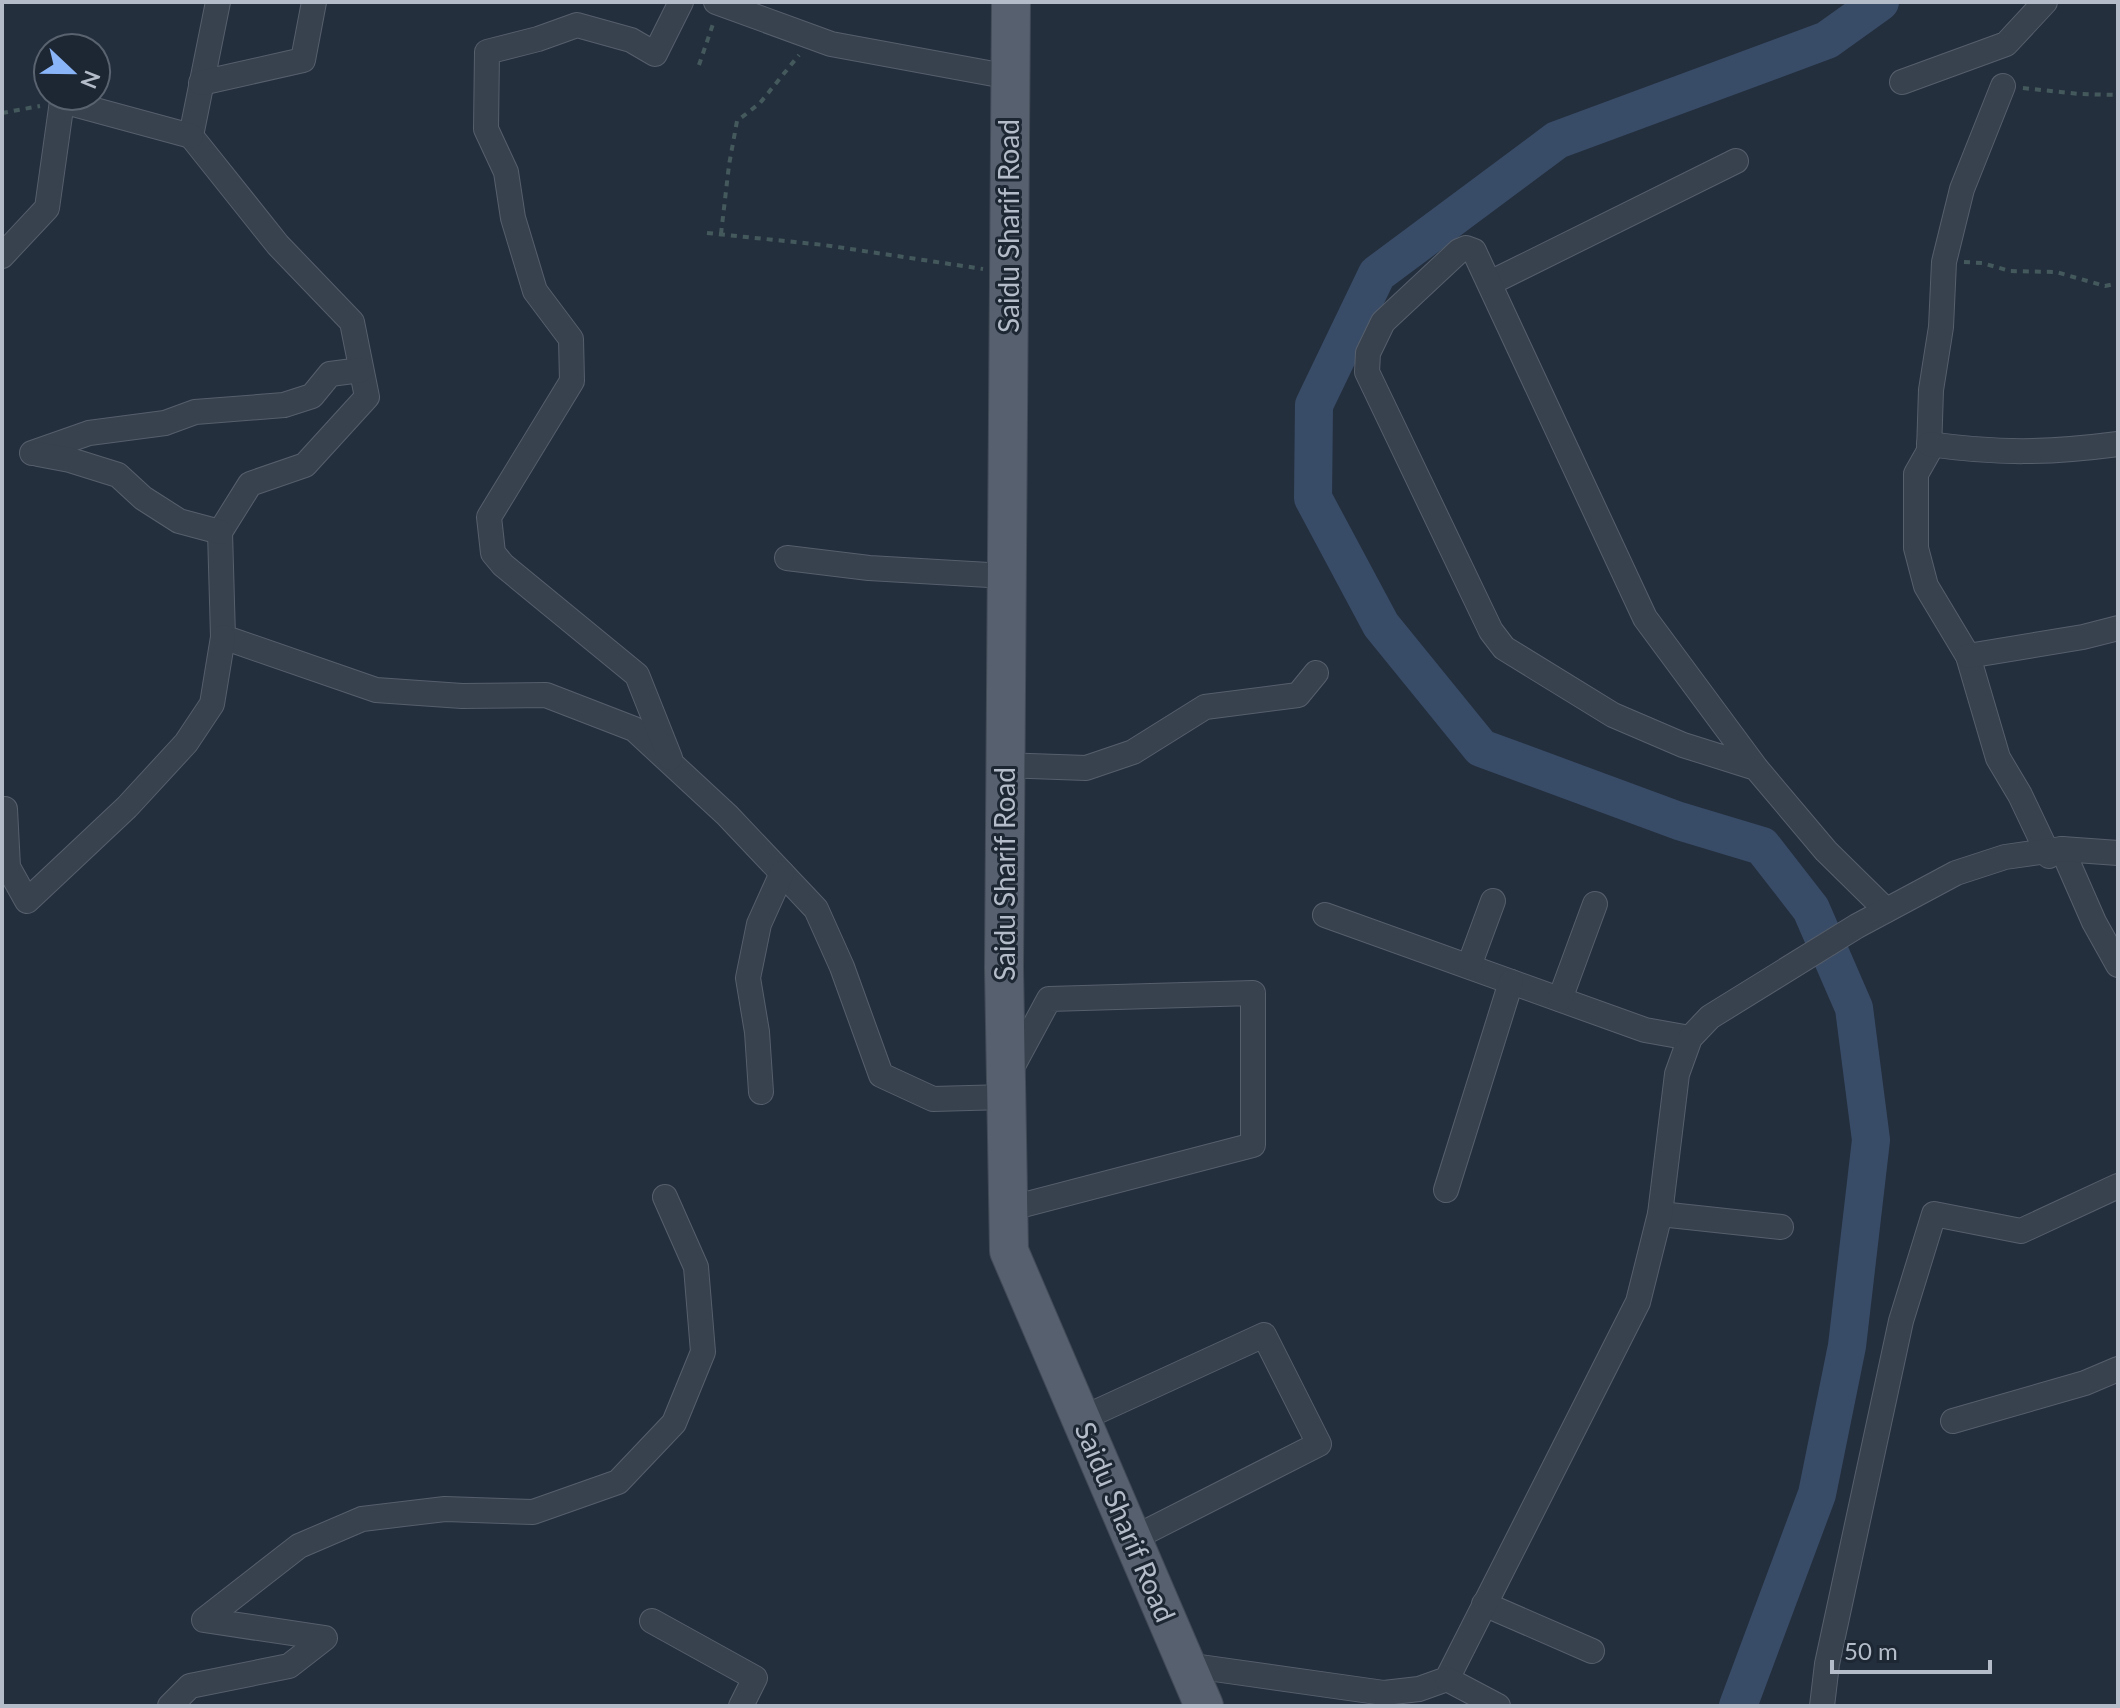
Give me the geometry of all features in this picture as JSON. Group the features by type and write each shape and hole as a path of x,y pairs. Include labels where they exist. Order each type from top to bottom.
{"main road":[{"name":"Saidu Sharif Road","path":"1011,2 1005,765 1009,1251 1204,1706"}],"street":[{"path":"191,136 218,2"},
{"path":"201,83 303,60 314,2"},
{"path":"672,764 637,675 503,565 493,553 489,517 572,381 572,367 571,339 535,291 513,218 506,172 486,129 487,52 577,25 631,40 655,54 681,2"},
{"path":"1902,82 2006,44 2045,2"},
{"path":"718,3 831,44 1010,77"},
{"path":"2003,86 1962,189 1944,262 1941,327 1931,390 1929,451 1916,474 1916,548 1926,586 1968,656 1998,758 2118,965"},
{"path":"2,256 47,208 60,112"},
{"path":"2,812 5,809 8,867 27,901 127,807 186,743 212,704 223,637 220,532 250,484 305,465 367,397 352,322 278,245 191,136 103,112"},
{"path":"1490,283 1736,161"},
{"path":"1756,768 1683,745 1613,715 1504,648 1491,631 1367,372 1368,353 1383,322 1459,251 1466,248 1474,251 1645,618 1756,768 1826,851 1886,910"},
{"path":"220,532 179,521 143,498 118,475 70,460 32,453 89,433 165,423 195,412 284,405 312,396 330,374 361,370"},
{"path":"1929,444 1979,452 2030,452 2118,444"},
{"path":"787,558 869,568 1006,576"},
{"path":"1968,656 2083,637 2118,628"},
{"path":"223,637 376,690 462,696 546,695 634,729 727,815 816,909 842,967 881,1075 933,1099 1006,1088 1049,999 1253,993 1253,1145 1008,1209"},
{"path":"1005,765 1086,768 1133,752 1205,707 1298,695 1316,673"},
{"path":"1186,1665 1384,1693 1419,1689 1447,1679 1638,1302 1660,1214 1677,1074 1690,1038 1710,1017 1857,926 1956,873 2005,857 2052,852 2118,853"},
{"path":"761,1092 757,1032 748,978 759,924 782,873"},
{"path":"1469,966 1493,901"},
{"path":"1560,999 1595,904"},
{"path":"1325,915 1645,1030 1690,1038"},
{"path":"1446,1190 1511,982"},
{"path":"1822,1706 1827,1664 1901,1321 1934,1214 2021,1231 2118,1186"},
{"path":"170,1706 190,1686 289,1666 325,1638 204,1620 299,1546 362,1519 445,1509 533,1512 618,1482 674,1423 703,1352 696,1267 665,1197"},
{"path":"1660,1214 1781,1227"},
{"path":"1081,1419 1264,1335 1319,1444 1132,1539"},
{"path":"1953,1421 2085,1383 2118,1369"},
{"path":"1484,1604 1592,1651"},
{"path":"652,1621 755,1678 741,1706"},
{"path":"1447,1679 1498,1706"}],"path":[{"path":"699,65 718,3"},
{"path":"721,234 737,121 760,103 813,38"},
{"path":"2003,86 2118,95"},
{"path":"2,113 32,107"},
{"path":"707,233 839,247 1009,273"},
{"path":"1944,262 1982,263 2010,271 2056,272 2105,286 2118,283"}],"waterway":[{"path":"1738,1706 1817,1494 1847,1346 1871,1140 1854,1008 1811,909 1762,846 1679,821 1481,748 1381,625 1313,498 1314,405 1377,274 1557,140 1827,40 1880,2"}]}
